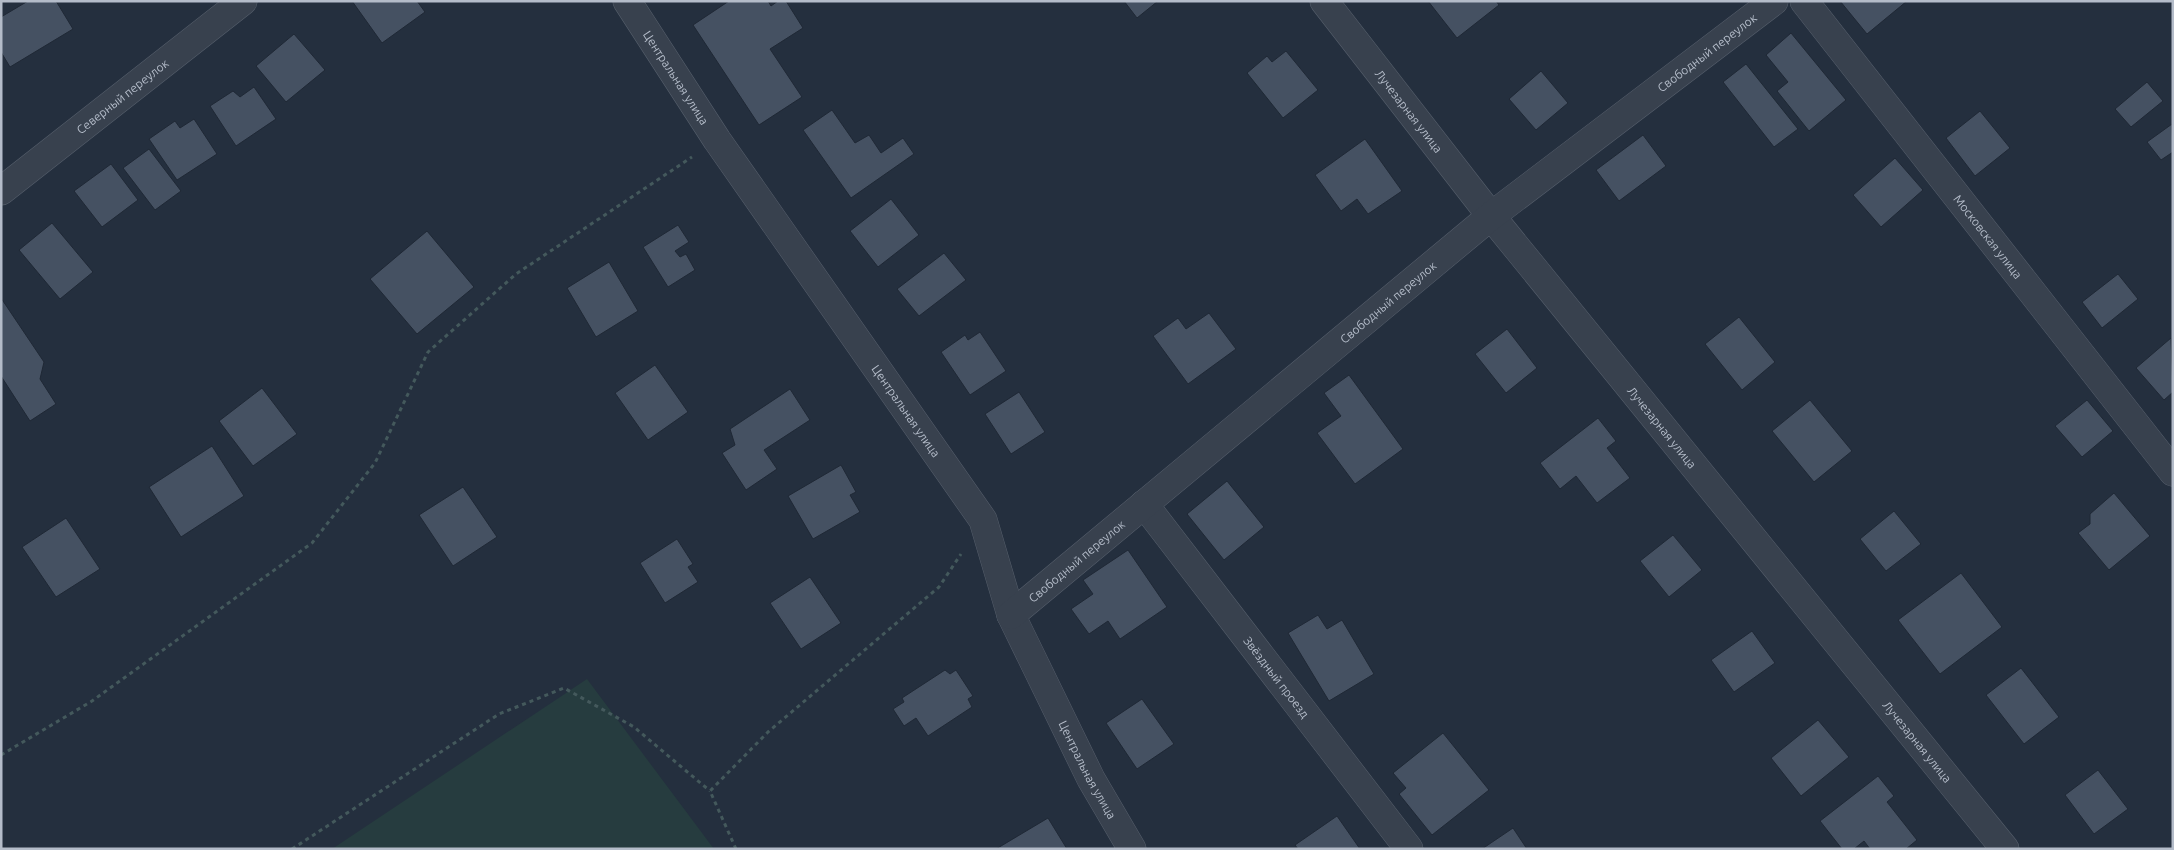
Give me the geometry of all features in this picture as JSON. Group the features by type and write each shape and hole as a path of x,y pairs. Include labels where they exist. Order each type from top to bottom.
{"street":[{"name":"Северный переулок","path":"1,191 244,1"},
{"name":"Центральная улица","path":"627,1 718,140 983,520 1011,615 1092,779 1132,849"},
{"name":"Лучезарная улица","path":"1324,1 1491,216 2006,849"},
{"name":"Свободный переулок","path":"1011,615 1491,216 1774,1"},
{"name":"Московская улица","path":"1804,1 2173,472"},
{"name":"Звёздный проезд","path":"1144,504 1409,849"}],"path":[{"path":"1,755 92,701 312,542 375,463 428,352 516,274 718,140"},
{"path":"710,791 768,732 939,587 983,520"},
{"path":"292,849 499,714 564,688 634,727 710,791 736,849"}],"green space":[{"path":"587,679 714,849 332,849"}],"building":[{"path":"28,1 56,1 73,29 10,67 1,52 1,17"},
{"path":"352,1 417,1 425,12 382,43"},
{"path":"729,1 768,1 771,6 778,1 786,1 803,28 770,49 802,97 759,125 693,25"},
{"path":"1124,1 1158,1 1137,18"},
{"path":"1428,1 1496,1 1499,5 1457,38"},
{"path":"1840,1 1907,1 1867,34"},
{"path":"1791,33 1846,100 1809,131 1777,91 1788,82 1766,55"},
{"path":"294,34 325,70 286,102 256,66"},
{"path":"1286,51 1318,90 1283,118 1247,73 1267,56 1272,62"},
{"path":"1746,64 1798,129 1774,147 1723,82"},
{"path":"1541,71 1568,103 1536,130 1509,99"},
{"path":"2147,82 2163,101 2131,127 2115,109"},
{"path":"254,87 276,119 236,146 210,106 233,91 240,97"},
{"path":"832,110 855,143 869,135 881,153 903,138 914,154 851,198 803,130"},
{"path":"1980,111 2010,148 1975,176 1946,138"},
{"path":"194,119 217,154 177,180 149,139 175,121 180,128"},
{"path":"2172,124 2173,152 2161,160 2147,142"},
{"path":"1643,135 1666,166 1619,201 1596,170"},
{"path":"1365,139 1402,191 1368,214 1357,199 1341,211 1315,175"},
{"path":"149,149 181,191 155,210 123,168"},
{"path":"1895,158 1923,190 1881,227 1853,195"},
{"path":"111,164 138,200 102,227 74,191"},
{"path":"891,199 919,235 878,267 850,231"},
{"path":"52,223 93,272 60,299 19,250"},
{"path":"678,225 689,242 675,251 680,257 686,254 695,270 668,287 643,247"},
{"path":"427,231 474,287 417,334 370,279"},
{"path":"944,253 966,280 919,316 897,289"},
{"path":"609,262 638,311 596,337 567,288"},
{"path":"2118,274 2138,299 2102,328 2082,302"},
{"path":"1,298 44,362 40,379 56,404 30,421 1,376"},
{"path":"1209,313 1236,349 1188,384 1153,336 1178,318 1186,329"},
{"path":"1739,317 1775,362 1742,390 1705,344"},
{"path":"1507,329 1537,368 1506,393 1475,354"},
{"path":"980,332 1006,371 970,395 941,352 965,335 968,340"},
{"path":"2171,338 2173,392 2164,400 2136,368"},
{"path":"655,365 688,412 648,440 615,393"},
{"path":"1349,375 1403,449 1355,484 1317,433 1341,416 1324,393"},
{"path":"262,388 297,434 253,466 219,421"},
{"path":"790,389 810,420 764,450 777,469 746,490 722,453 735,445 730,429"},
{"path":"1019,392 1045,432 1011,454 985,414"},
{"path":"1810,400 1852,451 1814,482 1772,431"},
{"path":"2087,400 2113,431 2082,457 2055,426"},
{"path":"1598,418 1616,441 1607,448 1630,478 1597,503 1576,476 1560,489 1540,463"},
{"path":"212,446 244,496 181,537 149,487"},
{"path":"841,465 856,492 850,495 860,512 813,539 788,496"},
{"path":"1227,481 1264,527 1224,560 1187,514"},
{"path":"463,487 497,537 453,566 419,515"},
{"path":"2114,493 2150,536 2109,570 2078,533 2090,524 2090,514"},
{"path":"1894,511 1921,544 1886,571 1860,539"},
{"path":"66,518 100,569 56,597 22,547"},
{"path":"1673,535 1702,570 1669,597 1640,561"},
{"path":"677,539 693,564 688,567 698,582 665,603 640,563"},
{"path":"1128,550 1167,607 1120,639 1108,621 1089,634 1071,609 1093,594 1083,580"},
{"path":"1961,573 2002,627 1940,674 1898,620"},
{"path":"810,577 841,623 801,649 770,603"},
{"path":"1318,615 1327,629 1342,620 1374,674 1329,701 1288,633"},
{"path":"1752,631 1775,663 1734,692 1711,660"},
{"path":"2021,668 2059,717 2024,744 1986,695"},
{"path":"945,670 950,674 956,670 973,696 968,699 972,707 928,736 916,718 904,726 893,709 904,702 902,698"},
{"path":"1142,699 1174,744 1137,769 1106,723"},
{"path":"1818,720 1849,757 1801,796 1771,758"},
{"path":"1443,733 1489,790 1432,835 1399,794 1406,788 1393,773"},
{"path":"2098,770 2128,809 2094,834 2065,795"},
{"path":"1878,776 1894,796 1887,802 1917,840 1906,849 1870,849 1864,841 1854,849 1842,849 1820,821"},
{"path":"1337,816 1360,849 1298,849 1295,845"},
{"path":"1048,818 1067,849 996,849"},
{"path":"1513,828 1527,849 1482,849"}]}
